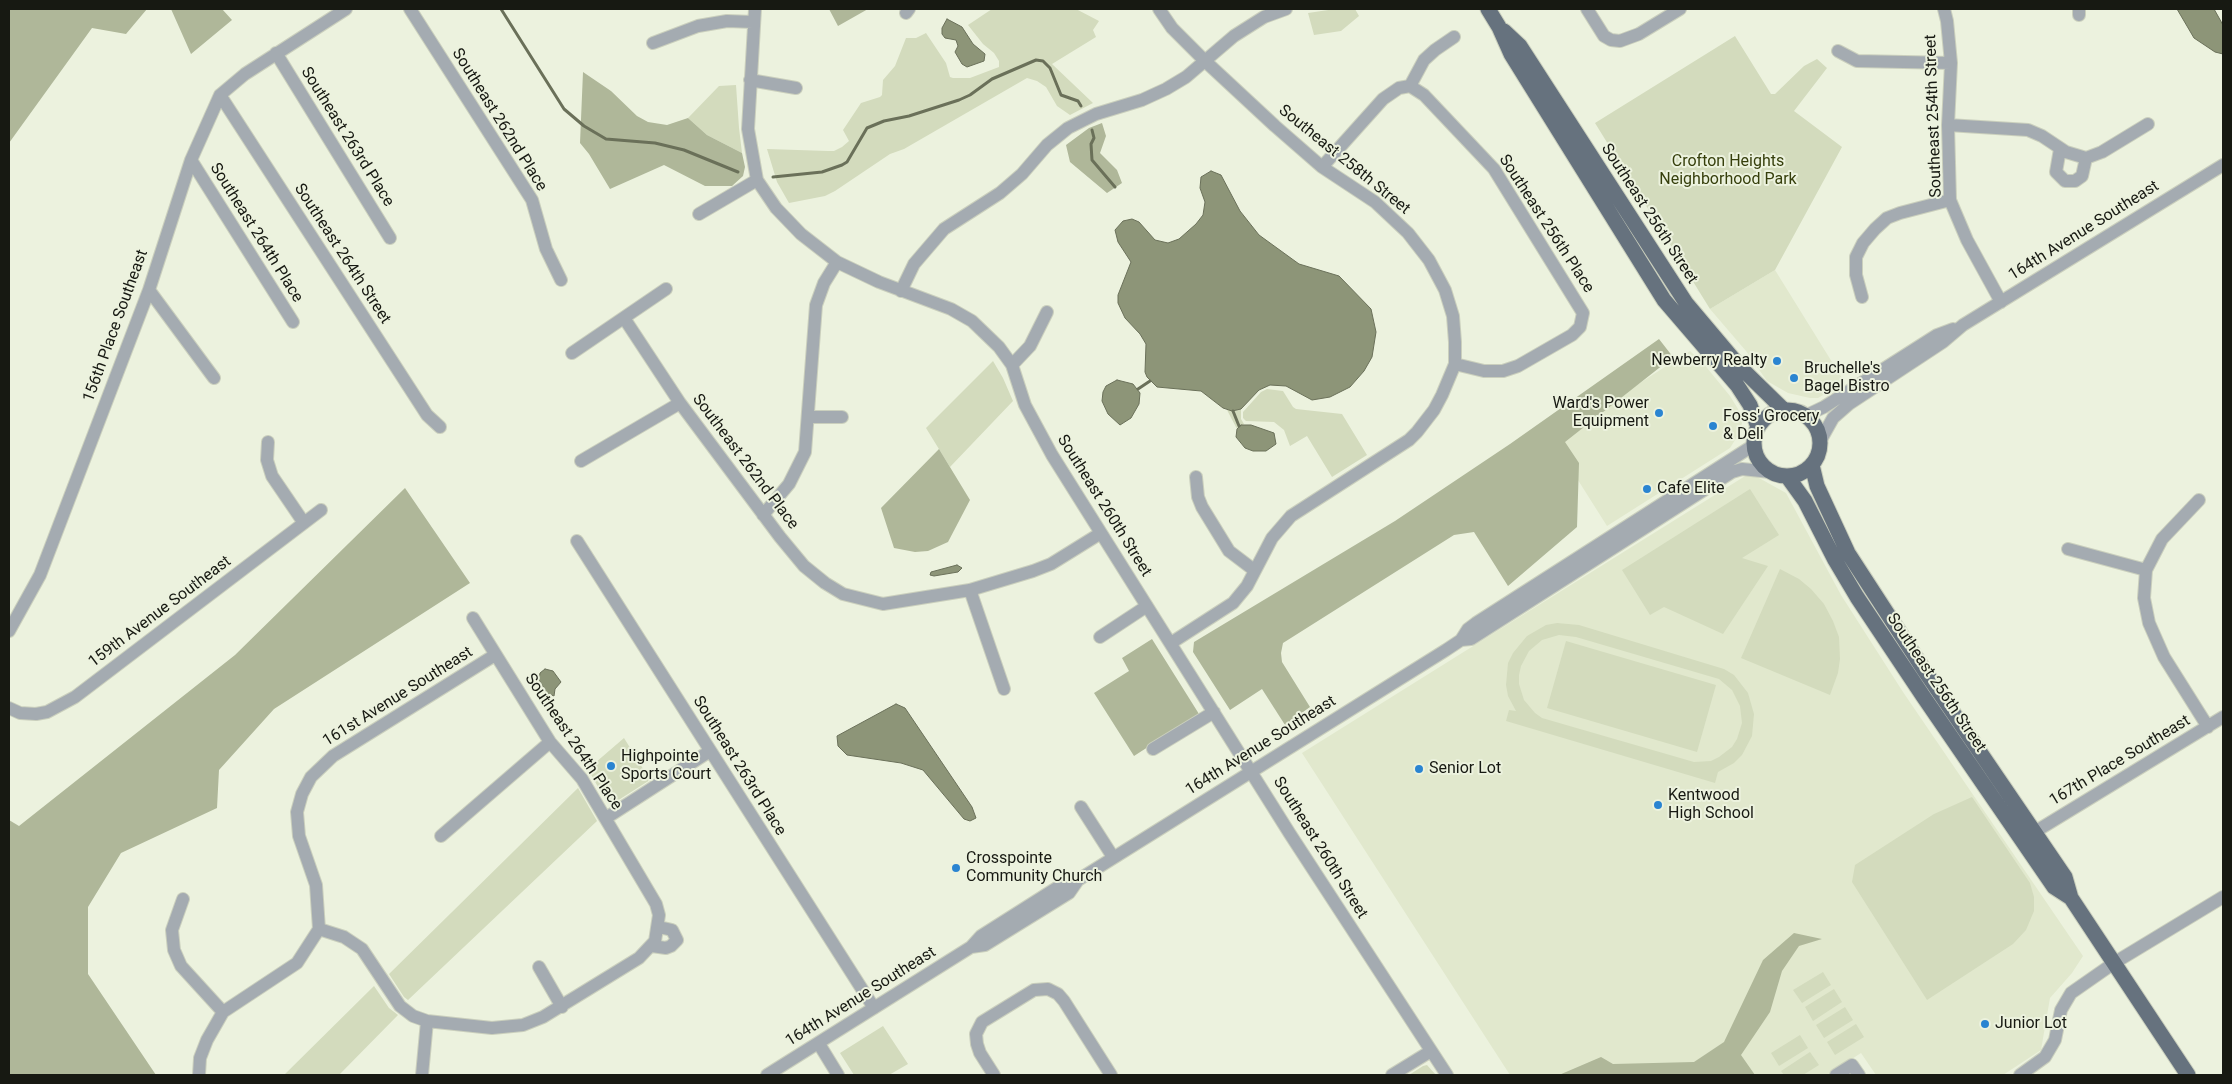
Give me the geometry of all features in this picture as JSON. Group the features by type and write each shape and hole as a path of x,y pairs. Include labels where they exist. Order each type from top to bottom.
{"main road":[{"name":"Southeast 256th Street","path":"1488,9 1499,26 1511,54 1664,300 1737,385 1750,404 1758,427"},
{"name":"Southeast 256th Street","path":"1499,26 1520,46 1686,303 1740,367 1784,410"},
{"path":"1784,410 1795,411 1805,416 1813,423 1818,432 1820,443 1819,451 1812,465 1805,471 1786,476 1770,472 1756,456 1754,445 1758,427 1769,416 1784,410"},
{"name":"Southeast 256th Street","path":"1812,465 1817,486 1848,553 1904,641 2033,833 2065,877 2071,898 2188,1075"},
{"name":"Southeast 256th Street","path":"1786,476 1805,501 1835,560 1884,637 2054,888 2071,898"},
{"path":"1884,637 1897,642 1904,641"}],"street":[{"name":"156th Place Southeast","path":"9,630 40,575 149,290 191,160 220,95 245,74 346,9"},
{"name":"Southeast 262nd Place","path":"410,9 532,200 546,249 562,280"},
{"name":"Southeast 260th Street","path":"755,9 748,129 757,180 776,208 801,234 837,262 901,291 951,309 972,321 999,347 1012,365 1025,405 1045,443 1252,770 1290,834 1447,1075"},
{"name":"Southeast 258th Street","path":"1159,9 1172,28 1275,126 1322,167 1374,202 1408,233 1429,260 1445,290 1451,310 1455,335 1455,364"},
{"path":"901,291 914,264 929,244 944,229 1000,193 1022,174 1047,145 1068,128 1096,114 1142,100 1166,89 1186,77 1234,36 1264,17 1286,9"},
{"path":"1587,9 1604,36 1611,40 1620,41 1639,34 1680,9"},
{"name":"Southeast 254th Street","path":"1944,9 1951,62 1948,125 1950,200 1967,240 2001,302"},
{"path":"653,43 698,26 727,21 754,22"},
{"path":"1322,167 1383,99 1399,88 1410,86 1424,60 1454,37"},
{"path":"1838,51 1857,61 1951,62"},
{"name":"Southeast 263rd Place","path":"276,53 390,238"},
{"path":"750,80 796,88"},
{"name":"Southeast 256th Place","path":"1410,86 1424,95 1494,169 1583,313 1580,327 1572,335 1518,366 1503,371 1484,371 1455,364"},
{"name":"Southeast 264th Street","path":"220,95 427,415 440,427"},
{"path":"1948,125 2028,130 2042,136 2072,155 2086,158 2102,152 2148,124"},
{"path":"2060,149 2056,172 2066,181 2075,181 2082,176 2086,158"},
{"name":"Southeast 264th Place","path":"191,160 293,322"},
{"name":"164th Avenue Southeast","path":"1820,443 1833,418 1848,404 1943,342 1963,325 2223,165"},
{"path":"699,214 757,180"},
{"path":"1862,297 1856,275 1856,257 1863,243 1875,229 1887,218 1950,200"},
{"path":"763,515 789,484 805,452 816,305 824,283 837,262"},
{"path":"572,353 666,289"},
{"path":"149,290 214,378"},
{"path":"1012,365 1030,346 1047,312"},
{"name":"Southeast 262nd Place","path":"624,318 680,403 763,515 804,566 825,584 843,594 883,604 970,590 1051,564 1101,533"},
{"name":"164th Avenue Southeast","path":"1805,416 1937,335 1963,325"},
{"path":"1171,643 1233,603 1247,586 1272,538 1291,516 1409,440 1434,410 1455,364"},
{"path":"581,461 680,403"},
{"path":"808,417 842,417"},
{"path":"268,442 267,460 272,476 304,524"},
{"name":"164th Avenue Southeast","path":"767,1075 972,947 981,936 1063,884 1078,880 1461,640 1468,629 1476,623 1754,445"},
{"name":"164th Avenue Southeast","path":"1461,640 1471,639 1732,472 1742,470 1770,472"},
{"path":"1196,477 1198,497 1206,514 1229,550 1254,570"},
{"path":"2199,500 2162,539 2146,570 2144,598 2152,632 2164,657 2208,727"},
{"name":"159th Avenue Southeast","path":"9,708 20,714 36,714 54,709 75,697 321,510"},
{"name":"Southeast 263rd Place","path":"577,541 874,1008"},
{"path":"2068,549 2146,570"},
{"path":"970,590 1004,689"},
{"path":"1100,637 1147,606"},
{"name":"Southeast 264th Place","path":"473,618 550,742 582,779 656,904 659,915 654,943"},
{"name":"161st Avenue Southeast","path":"319,929 316,885 299,836 297,812 302,794 311,777 333,756 495,655"},
{"path":"1153,749 1214,712"},
{"name":"167th Place Southeast","path":"2033,833 2223,717"},
{"path":"441,836 550,742"},
{"path":"606,818 710,751"},
{"path":"1081,807 1113,858"},
{"path":"2020,1075 2045,1057 2055,1040 2061,1010 2071,992 2114,963 2223,897"},
{"path":"183,899 172,930 174,950 181,966 223,1012"},
{"path":"199,1075 200,1058 207,1040 223,1012 297,963 319,929 344,937 362,949 400,1006 413,1016 427,1021 492,1028 522,1025 562,1007 639,958 654,943 666,948 677,940 672,930 658,927"},
{"path":"539,967 562,1007"},
{"path":"994,1075 980,1053 976,1034 982,1022 1034,990 1048,989 1058,994 1064,1001 1110,1075"},
{"path":"422,1075 427,1021"},
{"path":"819,1044 838,1075"},
{"path":"1392,1075 1431,1051"},
{"path":"1836,1075 1856,1070"}],"shaded area":[{"path":"9,9 147,9 126,34 92,28 9,143"},
{"path":"171,9 222,9 232,20 191,54"},
{"path":"829,9 868,9 838,26"},
{"path":"2177,9 2214,9 2223,25 2223,54 2215,52 2194,38"},
{"path":"947,19 962,27 973,44 985,54 984,61 967,67 962,64 955,52 958,46 956,40 945,38 942,34 942,28"},
{"path":"583,72 611,91 637,116 648,122 667,125 688,118 707,135 742,153 745,167 743,176 732,186 705,186 664,165 610,189 589,154 580,143"},
{"path":"1102,123 1106,136 1100,153 1117,170 1122,183 1107,193 1070,162 1066,145 1089,128"},
{"path":"1211,171 1221,175 1240,211 1259,235 1299,264 1339,276 1371,309 1376,332 1372,357 1364,371 1350,387 1330,397 1312,400 1286,386 1270,385 1259,390 1241,409 1232,411 1223,408 1201,391 1157,387 1147,377 1145,372 1146,344 1140,334 1125,318 1118,303 1118,295 1131,262 1118,242 1115,230 1123,221 1132,219 1139,222 1155,240 1168,243 1179,239 1203,215 1205,202 1200,188 1201,177"},
{"path":"1775,270 1845,383 1818,398 1788,393 1767,381 1746,351 1710,309"},
{"path":"1659,339 1673,357 1565,442 1579,463 1577,527 1508,586 1474,532 1454,535 1283,643 1282,662 1310,707 1285,725 1262,689 1230,710 1193,652 1194,642 1395,521 1510,444"},
{"path":"1690,351 1703,363 1730,396 1738,409 1742,423 1740,432 1730,448 1607,526 1552,439"},
{"path":"1117,380 1133,384 1140,393 1139,404 1131,418 1120,425 1108,414 1102,401 1106,386"},
{"path":"1241,425 1251,425 1274,433 1276,444 1266,451 1253,451 1245,448 1236,437 1237,429"},
{"path":"939,449 970,500 948,542 928,551 915,552 894,548 881,508"},
{"name":"Kentwood High School","path":"1750,473 1786,493 1841,595 1903,692 2083,956 2072,973 2050,998 2041,1050 2003,1075 1876,1075 1861,1053 1827,1075 1510,1075 1302,753"},
{"path":"405,488 470,583 274,709 219,770 217,808 121,853 88,907 88,974 156,1075 9,1075 9,820 19,826 235,655"},
{"path":"957,565 962,568 958,572 930,575 931,572"},
{"path":"1152,639 1199,714 1134,756 1094,693 1129,671 1122,658"},
{"path":"545,669 553,671 561,682 555,689 554,696 547,693 539,680 540,673"},
{"path":"896,704 905,708 972,807 976,818 970,821 964,819 923,770 901,763 847,755 838,746 837,736"},
{"path":"1794,933 1822,939 1799,946 1782,971 1770,1012 1741,1055 1755,1075 1559,1075 1601,1057 1613,1064 1694,1062 1724,1042 1763,960"}],"green space":[{"path":"992,9 1076,9 1099,21 1093,30 1096,37 1052,64 1093,103 1070,115 1057,106 1046,87 1037,81 1027,78 904,149 890,154 835,191 825,196 789,203 777,182 767,149 834,151 842,147 849,141 843,130 861,103 882,95 883,80 895,66 906,38 916,38 926,33 946,63 950,77 953,78 970,78 999,67 999,61 994,53 983,44 968,25"},
{"path":"1335,9 1355,9 1359,16 1341,31 1314,35 1308,13"},
{"name":"Crofton Heights Neighborhood Park","path":"1735,36 1771,94 1775,94 1804,66 1817,59 1827,68 1794,111 1842,147 1775,270 1710,309 1595,123"},
{"path":"736,85 742,153 707,135 688,118 719,86"},
{"path":"993,361 1013,401 950,467 926,428"},
{"path":"1267,389 1283,391 1296,409 1342,414 1367,455 1332,477 1307,436 1290,446 1284,430 1274,422 1246,421 1243,418 1243,412 1261,392"},
{"path":"1241,409 1241,419 1244,424 1237,429 1227,410"},
{"path":"1750,489 1779,535 1742,558 1768,566 1723,634 1664,607 1650,615 1622,570"},
{"path":"1780,569 1799,579 1811,589 1824,604 1833,621 1839,637 1840,659 1838,673 1830,695 1741,658"},
{"path":"1557,623 1579,625 1724,669 1734,675 1748,693 1754,714 1752,736 1742,755 1734,763 1718,772 1715,783 1506,721 1509,710 1516,711 1508,696 1506,685 1508,663 1513,653 1527,636 1546,625","holes":["1559,635 1576,637 1719,679 1732,690 1740,706 1742,723 1737,739 1732,747 1711,761 1694,762 1542,718 1524,700 1519,684 1521,666 1529,651 1542,640"]},
{"path":"1566,641 1716,685 1697,752 1547,708"},
{"path":"624,738 650,780 617,801 610,800 603,796 588,769"},
{"path":"578,788 597,821 408,1000 404,997 389,974"},
{"path":"1972,797 2030,883 2034,897 2034,911 2026,930 2013,944 1927,1000 1852,882 1855,865 1934,814"},
{"path":"1823,972 1831,985 1802,1003 1793,990"},
{"path":"374,986 389,1008 398,1015 339,1075 284,1075"},
{"path":"1834,989 1842,1002 1813,1021 1805,1007"},
{"path":"1845,1007 1853,1020 1824,1038 1816,1025"},
{"path":"1856,1024 1864,1037 1835,1055 1827,1042"},
{"path":"883,1026 908,1064 889,1075 854,1075 840,1053"},
{"path":"1800,1035 1808,1048 1779,1066 1771,1053"},
{"path":"1810,1052 1819,1065 1803,1075 1784,1075 1781,1071"},
{"path":"1427,1065 1436,1075 1409,1075 1423,1066"}],"waterway":[{"path":"501,9 564,109 584,126 606,139 655,143 684,150 738,172"},
{"path":"773,177 822,172 842,165 847,162 867,128 884,121 909,116 959,100 970,95 992,79 1036,60 1043,61 1050,68 1061,95 1078,101 1081,106"},
{"path":"1092,130 1094,138 1091,144 1092,160 1115,187"},
{"path":"1138,389 1150,381"},
{"path":"1233,411 1239,426"}],"place":[{"name":"Newberry Realty","path":"1777,361"},
{"name":"Bruchelle's Bagel Bistro","path":"1794,378"},
{"name":"Ward's Power Equipment","path":"1659,413"},
{"name":"Foss' Grocery & Deli","path":"1713,426"},
{"name":"Cafe Elite","path":"1647,489"},
{"name":"Highpointe Sports Court","path":"611,766"},
{"name":"Senior Lot","path":"1419,769"},
{"name":"Kentwood High School","path":"1658,805"},
{"name":"Crosspointe Community Church","path":"956,868"},
{"name":"Junior Lot","path":"1985,1024"}]}
